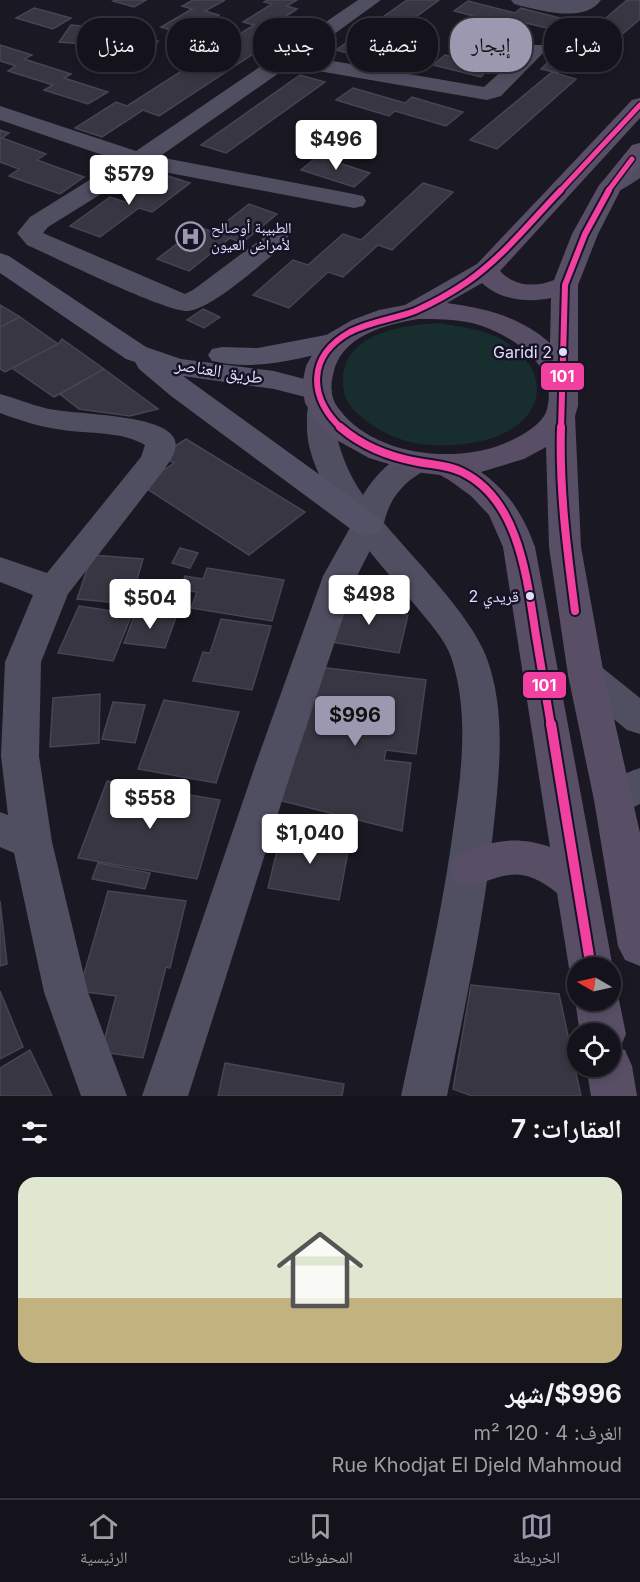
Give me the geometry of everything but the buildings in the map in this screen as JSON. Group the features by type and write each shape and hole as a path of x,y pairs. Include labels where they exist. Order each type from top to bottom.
{"main road":[{"path":"589,957 530,600 513,527 502,508 487,491 468,477 430,463 384,454 356,441 335,424 319,399 317,373 324,356 336,341 366,325 411,312 486,270 640,105"},
{"path":"640,150 610,187 585,234 565,285 561,399 565,547 586,675 627,792 640,946"},
{"path":"0,261 79,312"},
{"path":"486,270 497,283 519,292 545,292 565,285"},
{"name":"طريق العناصر","path":"79,312 151,344 195,354 258,357 336,341"},
{"name":"طريق العناصر","path":"79,312 93,325 136,353 177,367 274,380 319,399"},
{"path":"411,312 452,312 493,320 527,336 552,359 561,399 540,436 514,452 482,461 430,463"},
{"path":"136,353 181,390 367,525"},
{"path":"470,869 483,861 498,857 532,858 556,867 576,883"},
{"path":"611,1077 614,1096"}],"street":[{"path":"335,25 371,0"},
{"path":"521,0 568,7 591,0"},
{"path":"335,68 487,94 537,49"},
{"path":"267,72 139,160 39,222 30,233 36,240 186,303 202,296 277,239"},
{"path":"0,113 139,160 354,201"},
{"path":"610,187 640,168"},
{"path":"319,399 321,438 344,491 367,525 441,612 469,656 481,709 481,752 470,869 424,1096"},
{"path":"0,403 50,419 151,433 161,441 160,452 152,465 53,589 23,662 16,836 66,992 104,1096"},
{"path":"165,1096 336,587 385,484 399,472 430,463"},
{"path":"0,569 53,589"},
{"path":"586,675 640,719"}],"green space":[{"path":"439,323 476,330 497,337 508,343 525,359 536,379 537,390 535,402 519,424 491,438 474,442 457,445 424,444 386,433 365,420 351,407 344,391 343,379 346,363 354,351 378,334 409,326"}],"transit line":[{"name":"101","path":"589,957 528,585 512,529 492,496 463,472 444,465 420,463 378,451 342,430 320,402 317,394 317,376 323,358 342,337 359,328 409,313 438,300 485,268 640,105"},
{"name":"101","path":"575,611 565,534 560,457 565,285 585,234 610,187 632,159"}],"place":[{"name":"الطبيبة أوصالح لأمراض العيون","path":"190,237"},
{"name":"Garidi 2","path":"563,352"},
{"name":"قريدي 2","path":"530,596"}]}
